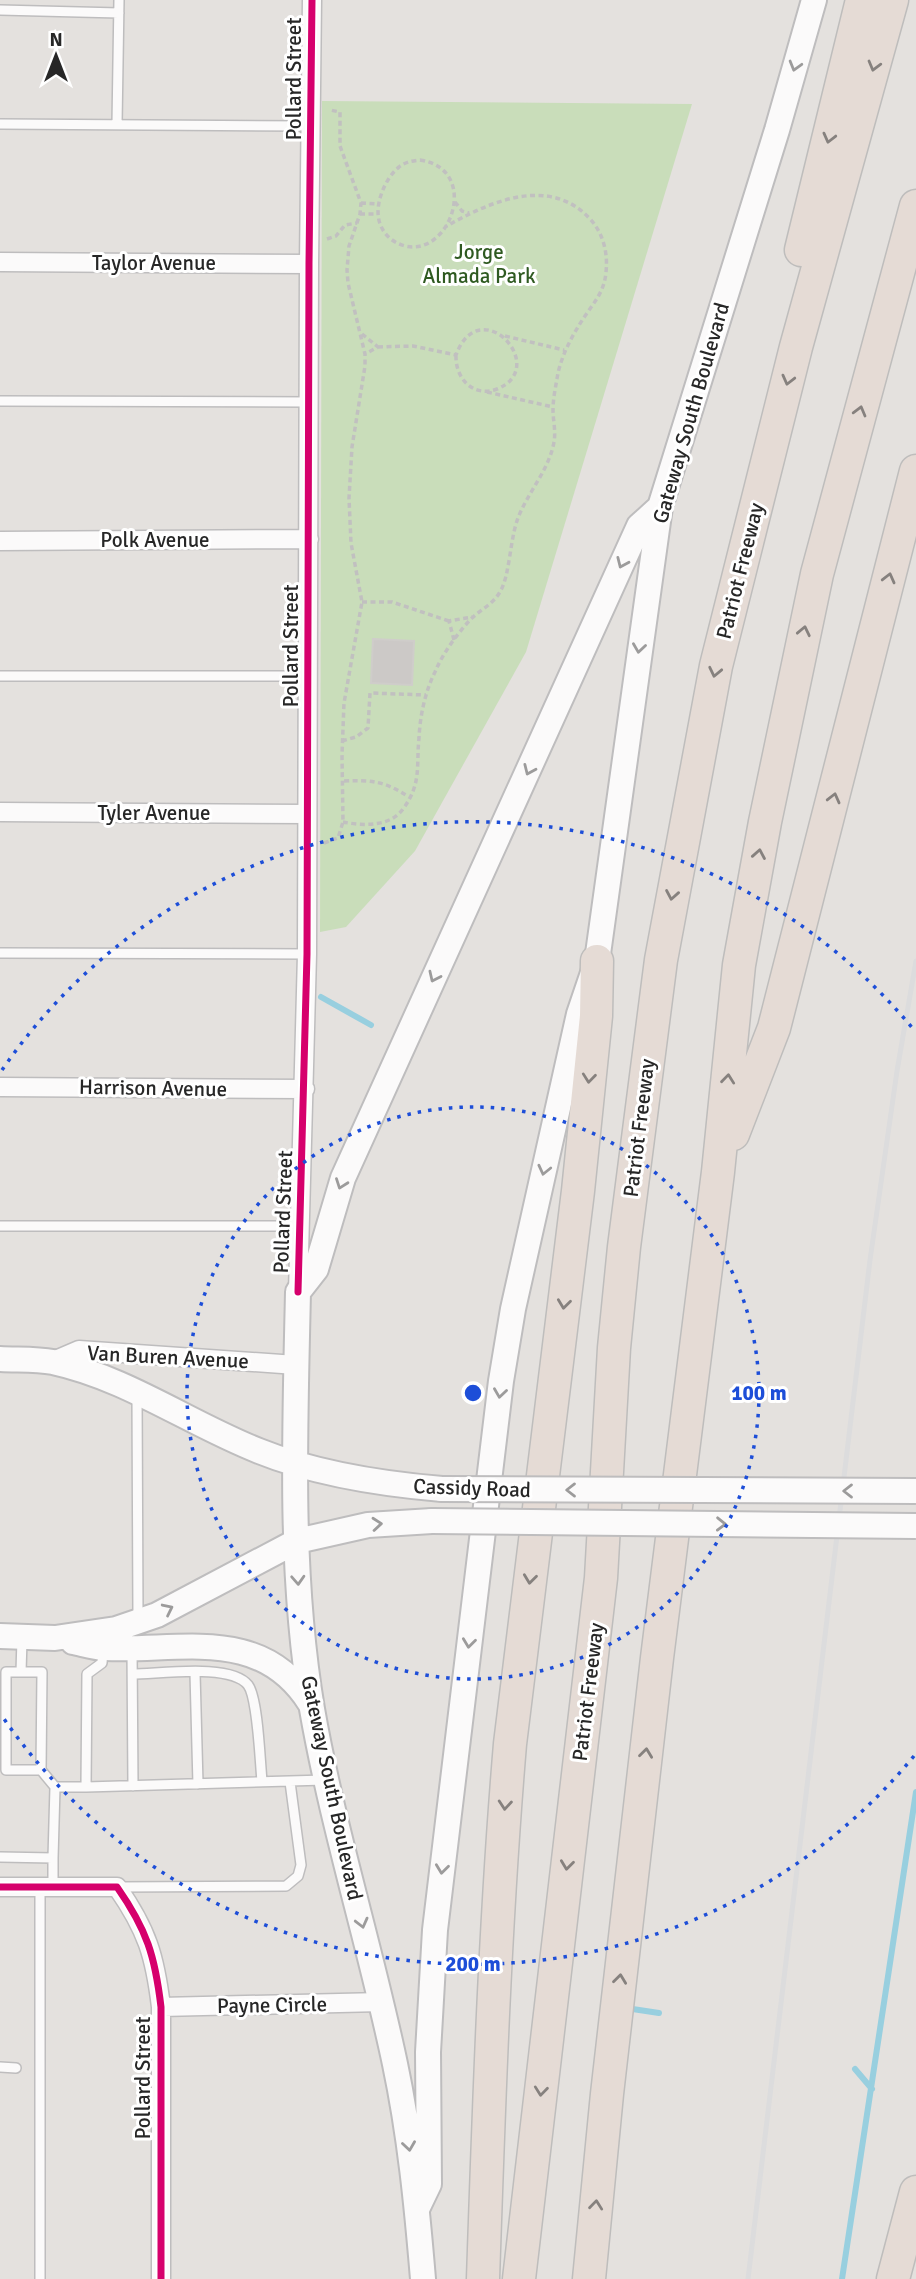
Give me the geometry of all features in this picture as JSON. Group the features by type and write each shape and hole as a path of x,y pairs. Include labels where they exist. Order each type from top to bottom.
{"highway":[{"path":"796,348 788,306 862,0"},
{"name":"Patriot Freeway","path":"519,2279 601,1578 614,1348 624,1247 661,960 716,666 796,348 892,0"},
{"path":"589,2279 649,1725 718,1172 739,965 817,574 916,206"},
{"path":"718,1172 774,1028 916,471"},
{"path":"483,2279 491,2049 504,1812 578,1191 596,1016 597,961"},
{"path":"893,2279 916,2192"}],"main road":[{"name":"Gateway South Boulevard","path":"417,2209 429,2184 428,2052 435,1930 501,1381 515,1296 579,1014 597,961 660,508 814,0"},
{"path":"298,1292 316,1269 340,1187 373,1109 639,526 660,508"},
{"name":"Gateway South Boulevard","path":"298,1292 296,1463 301,1635 327,1780 382,2002 404,2106 423,2279"},
{"name":"Van Buren Avenue","path":"0,1359 51,1362"},
{"name":"Cassidy Road","path":"51,1362 81,1370 137,1392 259,1451 296,1463 380,1483 442,1489 916,1491"},
{"name":"Cassidy Road","path":"55,1638 116,1629 157,1615 297,1541 368,1525 432,1521 916,1526"},
{"path":"11,1636 55,1638 103,1648 212,1646 253,1655 292,1678 312,1707"}],"street":[{"name":"Pollard Street","path":"298,1292 307,954 312,0"},
{"name":"Taylor Avenue","path":"0,262 309,264"},
{"name":"Polk Avenue","path":"0,541 309,539"},
{"name":"Tyler Avenue","path":"0,812 307,814"},
{"name":"Harrison Avenue","path":"0,1087 305,1089"},
{"name":"Van Buren Avenue","path":"51,1362 79,1350 296,1365"},
{"path":"0,1887 117,1887"},
{"name":"Pollard Street","path":"117,1887 135,1913 150,1943 158,1978 161,2007 161,2279"},
{"name":"Payne Circle","path":"161,2007 382,2002"}],"lane":[{"path":"89,0 89,12"},
{"path":"117,124 120,0"},
{"path":"0,10 119,13"},
{"path":"0,124 311,126"},
{"path":"0,401 309,402"},
{"path":"0,676 308,676"},
{"path":"0,953 307,954"},
{"path":"0,1226 300,1226"},
{"path":"137,1392 138,1621"},
{"path":"11,1636 21,1672"},
{"path":"86,1787 87,1674 102,1663 103,1648"},
{"path":"132,1648 133,1786"},
{"path":"40,2279 47,1887 53,1858 55,1787 41,1770 42,1672 6,1672 6,1770 41,1770"},
{"path":"133,1675 219,1672 237,1676 249,1686 253,1700 262,1781"},
{"path":"195,1673 198,1784"},
{"path":"55,1787 327,1780"},
{"path":"117,1887 286,1886 298,1876 301,1865 290,1782"},
{"path":"0,1857 53,1858"},
{"path":"0,2067 16,2068"}],"path":[{"path":"319,843 338,838 344,822 342,741 345,691 362,603 351,543 349,498 351,457 362,392 365,354 347,271 349,246 361,203 340,146 340,112 330,112 330,101"},
{"path":"344,822 379,823 401,811 409,797 416,780 420,758 419,738 426,695 435,671 472,617 494,601 501,590 517,520 548,462 554,442 553,407 564,350 603,288 606,255 596,226 576,206 550,195 515,197 469,213 445,227 426,244 408,247 387,236 377,214 378,204 393,173 404,163 420,160 434,163 449,175 453,183 455,202 445,227"},
{"path":"455,202 463,211 469,213"},
{"path":"361,203 378,204"},
{"path":"360,214 377,214"},
{"path":"322,239 336,236 349,223 357,223"},
{"path":"553,407 474,389 459,375 456,355 466,338 485,330 564,350"},
{"path":"360,332 378,346"},
{"path":"483,391 503,386 515,371 515,352 511,343 503,336"},
{"path":"365,354 378,346 413,346 456,355"},
{"path":"362,603 392,602 450,621 472,617"},
{"path":"450,621 454,640"},
{"path":"342,741 356,737 368,728 370,693 426,695"},
{"path":"344,781 368,780 387,783 409,797"}],"green space":[{"name":"Jorge Almada Park","path":"322,101 692,104 526,652 415,851 346,927 320,932"}],"building":[{"path":"373,639 414,641 412,685 371,683"}],"waterway":[{"path":"321,997 371,1025"},
{"path":"842,2279 916,1792"},
{"path":"626,2008 659,2013"},
{"path":"855,2069 872,2089"}],"railway":[{"path":"748,2279 870,1260 916,961"}],"cycle path":[{"path":"298,1292 307,954 312,0"},
{"path":"0,1887 117,1887 143,1930 156,1973 161,2007 161,2279"}]}
